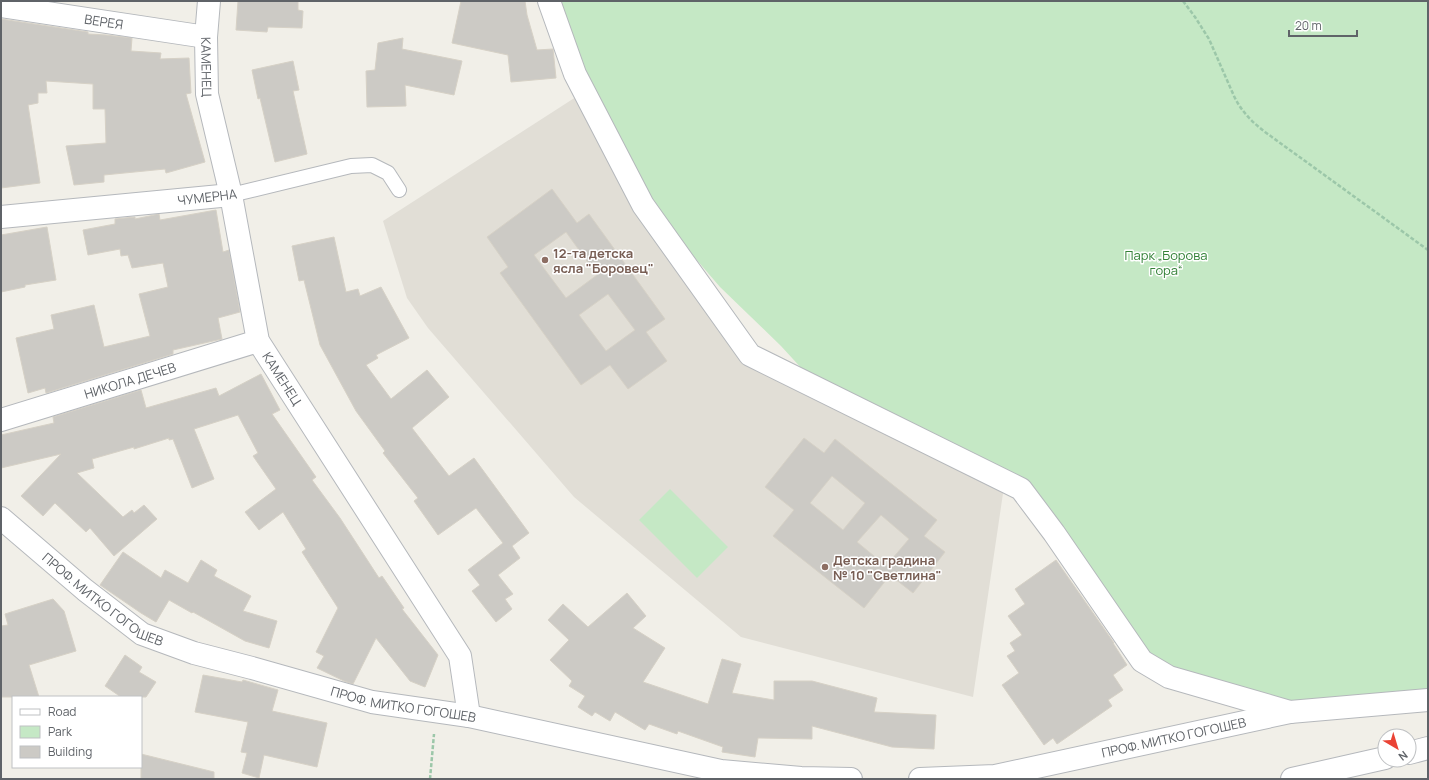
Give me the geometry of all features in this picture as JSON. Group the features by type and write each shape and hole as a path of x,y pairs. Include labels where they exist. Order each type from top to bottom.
{"street":[{"name":"КАМЕНЕЦ","path":"209,1 206,37 207,94 231,195 258,341 460,656 469,716"},
{"path":"549,1 575,74 643,205 750,355 1021,489 1054,533 1142,661 1169,677 1290,712"},
{"name":"ВЕРЕЯ","path":"1,6 206,37"},
{"name":"ЧУМЕРНА","path":"1,217 231,195"},
{"name":"НИКОЛА ДЕЧЕВ","path":"1,420 258,341"},
{"name":"ПРОФ. МИТКО ГОГОШЕВ","path":"1,518 86,590 142,634 194,653 372,702 469,716 721,771 801,778 851,779"},
{"name":"ПРОФ. МИТКО ГОГОШЕВ","path":"920,779 995,776 1290,712 1428,700"},
{"path":"1417,751 1428,748"},
{"path":"1292,779 1377,760"}],"lane":[{"name":"ЧУМЕРНА","path":"231,195 351,166 365,165 372,165 388,173 399,190"}],"path":[{"path":"1183,1 1203,28 1236,101 1249,118 1265,132 1428,250"},
{"path":"430,779 436,712"}],"shaded area":[{"path":"593,86 746,344 1006,473 973,697 741,637 574,497 428,328 407,298 383,221"}],"green space":[{"name":"Парк „Борова гора“","path":"560,1 1428,1 1428,689 1291,706 1169,671 1139,647 1092,583 1037,491 815,383 781,346 720,287 652,208 583,74"},
{"path":"670,489 728,547 697,578 639,520"}],"building":[{"path":"238,1 298,1 298,10 303,11 302,28 268,27 267,32 236,30"},
{"path":"461,1 525,1 527,15 537,50 553,49 556,78 511,82 508,55 452,43"},
{"path":"1,19 88,32 88,34 132,38 131,51 161,53 160,59 189,58 191,93 186,94 205,162 166,173 165,169 104,175 104,182 74,185 66,146 106,143 105,109 93,109 93,84 46,81 47,93 38,93 38,103 28,105 40,183 1,188"},
{"path":"403,38 402,49 462,61 454,95 405,85 406,106 367,107 366,71 375,70 378,43"},
{"path":"293,61 299,90 293,91 307,154 275,162 260,98 258,99 252,70"},
{"path":"552,189 577,223 589,214 665,319 646,332 667,361 628,389 610,365 581,385 500,273 508,267 487,237","holes":["566,232 597,275 566,298 534,255","608,294 635,330 606,351 579,315"]},
{"path":"216,210 223,252 229,250 240,312 218,318 222,339 173,350 173,354 46,393 45,388 28,393 16,338 54,329 51,315 94,305 104,347 150,336 139,294 168,287 163,263 132,268 128,255 121,256 120,249 88,255 83,230 115,224 115,219 135,217 135,219 159,214 160,220"},
{"path":"47,227 56,280 25,285 25,287 1,292 1,235"},
{"path":"334,237 346,292 358,289 360,296 381,287 409,338 376,355 378,358 366,365 391,399 427,370 449,397 412,428 449,476 474,458 529,533 512,546 520,558 498,575 513,594 505,599 512,609 496,622 472,591 480,585 468,570 503,543 476,508 438,535 414,501 418,498 383,453 385,451 356,411 320,345 304,280 299,281 292,246"},
{"path":"261,374 280,410 272,414 316,477 312,480 340,518 379,578 382,576 404,608 402,609 438,655 425,687 410,681 376,638 353,684 317,668 324,656 316,652 338,608 302,552 306,549 283,512 259,530 245,512 276,489 253,456 258,453 238,415 194,429 214,479 192,488 173,439 169,440 169,438 134,449 134,447 92,459 94,468 77,473 123,517 132,510 134,513 144,505 157,519 114,556 90,528 86,532 55,503 43,516 21,496 61,454 1,468 1,435 54,423 53,417 141,390 146,408 216,388 219,396"},
{"path":"804,438 824,453 835,439 937,520 924,536 945,552 913,593 890,575 864,608 773,536 794,510 765,487","holes":["832,476 865,503 843,530 810,503","881,515 909,539 886,566 857,542"]},
{"path":"123,552 161,578 165,570 188,583 201,560 217,570 214,576 251,596 243,611 277,621 269,648 245,641 169,600 156,622 141,613 100,585"},
{"path":"1056,560 1114,643 1127,665 1113,675 1123,690 1108,700 1112,706 1057,744 1053,738 1044,745 1002,685 1019,673 1007,656 1015,651 1010,643 1022,635 1008,616 1025,604 1015,589"},
{"path":"627,593 646,616 633,628 665,648 643,682 708,704 722,659 741,664 732,693 774,700 774,681 812,681 877,698 874,712 936,715 934,749 892,747 812,726 812,739 758,738 755,757 722,752 723,747 678,731 677,734 649,724 645,730 615,712 610,721 595,712 592,716 578,707 585,696 569,686 572,681 550,660 569,640 548,620 563,604 588,627"},
{"path":"53,599 64,611 76,651 29,665 39,696 1,697 1,626 8,625 5,614"},
{"path":"125,655 142,667 139,672 156,682 146,697 120,696 105,686"},
{"path":"203,675 242,682 243,680 278,690 272,711 327,723 317,767 264,755 259,778 242,773 247,753 241,752 248,722 195,712"},
{"path":"142,754 214,772 214,779 141,779"}],"place":[{"name":"12-та детска ясла \"Боровец\"","path":"545,260"},
{"name":"Детска градина № 10 \"Светлина\"","path":"825,567"}]}
